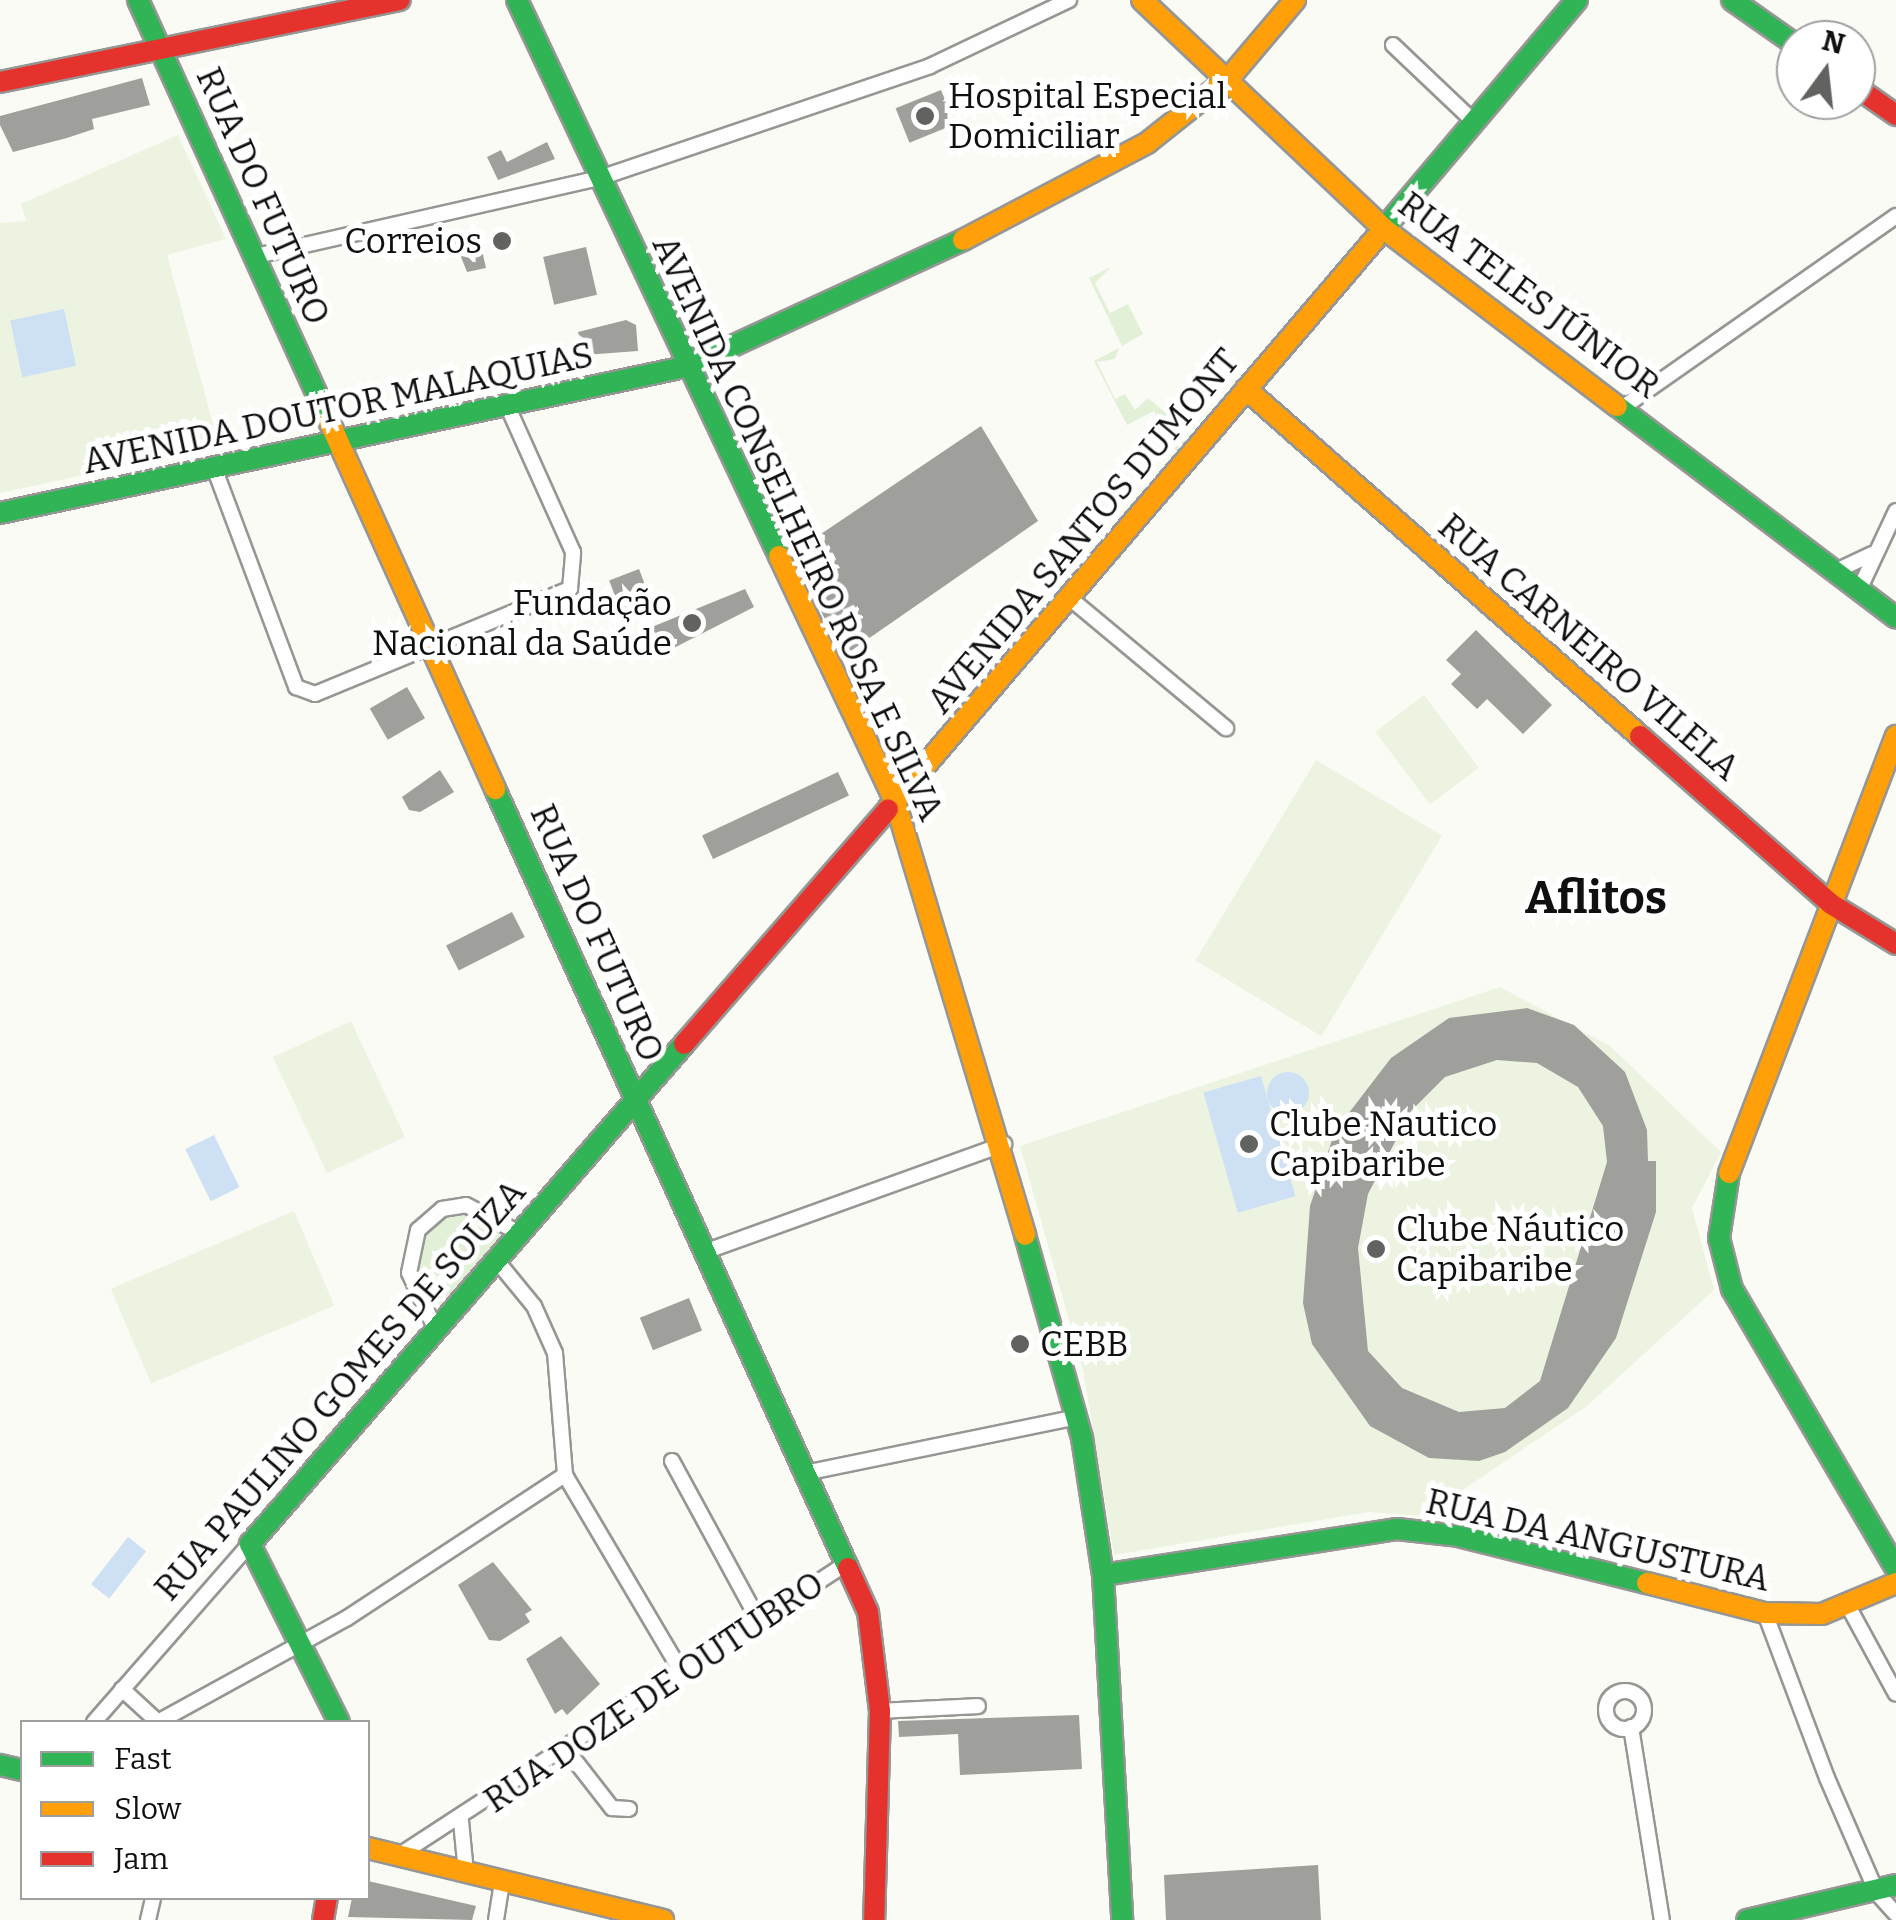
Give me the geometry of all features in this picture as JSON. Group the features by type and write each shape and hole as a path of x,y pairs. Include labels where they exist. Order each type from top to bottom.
{"street":[{"name":"RUA DO FUTURO","path":"138,0 256,256 334,443 437,648 637,1102 848,1563 873,1634 880,1711 874,1920"},
{"path":"0,82 160,45 400,0"},
{"name":"AVENIDA CONSELHEIRO ROSA E SILVA","path":"517,0 895,802 1004,1144 1077,1417 1103,1575 1122,1920"},
{"path":"256,256 600,178 930,66 1069,0"},
{"name":"RUA TELES JÚNIOR","path":"1142,0 1230,77 1383,228 1838,570 1896,618"},
{"name":"AVENIDA DOUTOR MALAQUIAS","path":"0,513 689,366 984,230 1130,153 1230,77 1295,0"},
{"name":"AVENIDA SANTOS DUMONT","path":"637,1102 1071,599 1577,0"},
{"path":"1732,0 1776,31"},
{"path":"1392,45 1472,120"},
{"path":"1622,408 1896,216"},
{"name":"RUA CARNEIRO VILELA","path":"1246,389 1831,904 1896,944"},
{"path":"215,470 300,693 315,694 561,595 575,578 572,552 507,405"},
{"path":"1860,588 1872,554 1896,511"},
{"path":"1838,570 1872,554"},
{"path":"1071,599 1226,728"},
{"path":"1896,736 1749,1117 1719,1211 1723,1265 1896,1568"},
{"name":"RUA PAULINO GOMES DE SOUZA","path":"96,1720 637,1102"},
{"path":"707,1251 1004,1144"},
{"path":"436,1330 409,1273 418,1230 442,1209 466,1205 519,1233"},
{"path":"497,1261 534,1306 555,1354 565,1475 681,1672"},
{"path":"805,1473 1077,1417"},
{"path":"672,1462 759,1622"},
{"path":"162,1720 302,1642 565,1475"},
{"name":"RUA DA ANGUSTURA","path":"1103,1575 1397,1529 1458,1536 1766,1613 1822,1614 1896,1583"},
{"path":"250,1544 339,1720"},
{"name":"RUA DOZE DE OUTUBRO","path":"398,1856 461,1821 848,1563"},
{"path":"1847,1604 1896,1694"},
{"path":"1766,1613 1896,1914"},
{"path":"122,1689 156,1720"},
{"path":"880,1711 978,1706"},
{"path":"1631,1728 1662,1920"},
{"path":"566,1749 612,1808 629,1809"},
{"name":"RUA DOZE DE OUTUBRO","path":"461,1821 466,1873"},
{"path":"370,1849 663,1920"},
{"path":"496,1920 502,1881"},
{"path":"1746,1920 1887,1889"}],"green space":[{"path":"178,135 226,239 167,255 219,446 0,493 0,223 26,221 21,204"},
{"path":"1111,267 1095,283 1110,313 1128,304 1143,334 1122,346 1089,278"},
{"path":"1119,348 1115,359 1097,362 1115,399 1125,394 1135,410 1148,398 1180,425 1189,443 1178,454 1154,411 1127,425 1094,361"},
{"path":"1424,695 1479,768 1430,804 1375,732"},
{"path":"1316,760 1442,836 1321,1036 1195,961"},
{"name":"Clube Náutico Capibaribe","path":"1500,987 1610,1046 1721,1152 1692,1208 1714,1290 1587,1406 1424,1516 1369,1512 1114,1555 1083,1370 1020,1146"},
{"path":"351,1021 405,1137 327,1173 273,1057"},
{"path":"294,1211 334,1306 151,1384 111,1289"},
{"path":"470,1213 505,1239 435,1310 418,1275 421,1242 438,1220"}],"water":[{"path":"64,309 76,366 22,377 10,320"},
{"path":"1288,1072 1303,1078 1309,1093 1303,1108 1288,1114 1273,1108 1267,1093 1273,1078"},
{"name":"Clube Nautico Capibaribe","path":"1261,1076 1295,1196 1238,1213 1203,1093"},
{"path":"214,1135 239,1187 211,1201 185,1149"},
{"path":"128,1537 146,1551 109,1598 91,1584"}],"building":[{"path":"142,78 150,105 92,119 94,129 67,138 13,152 0,125 0,116"},
{"name":"Hospital Especial Domiciliar","path":"941,90 955,124 909,143 896,108"},
{"path":"547,142 555,159 498,180 487,157 501,150 507,162"},
{"path":"479,237 486,268 467,272 455,242"},
{"path":"586,247 597,295 554,305 543,257"},
{"path":"626,320 636,325 638,351 584,355 578,332"},
{"path":"981,426 1038,521 842,657 808,582 831,565 812,540"},
{"path":"639,569 650,598 620,609 609,580"},
{"name":"Fundação Nacional da Saúde","path":"745,589 754,607 660,655 647,629"},
{"path":"1476,630 1552,705 1523,734 1487,699 1477,709 1451,684 1461,674 1446,660"},
{"path":"407,687 425,718 388,740 370,708"},
{"path":"440,770 454,792 420,812 409,810 402,797"},
{"path":"838,772 849,796 713,859 702,835"},
{"path":"512,912 525,937 459,971 446,946"},
{"path":"1527,1008 1574,1025 1625,1072 1647,1130 1648,1161 1656,1161 1656,1212 1616,1338 1568,1408 1505,1452 1479,1461 1429,1458 1370,1426 1312,1344 1303,1303 1310,1206 1335,1131 1391,1058 1449,1018","holes":["1497,1060 1537,1063 1578,1087 1603,1126 1607,1162 1540,1381 1505,1408 1459,1412 1402,1388 1368,1351 1358,1248 1368,1194 1411,1111 1445,1077"]},
{"path":"689,1298 702,1330 653,1350 640,1318"},
{"path":"493,1562 532,1610 525,1614 530,1622 500,1641 489,1640 458,1585"},
{"path":"561,1636 600,1684 567,1715 562,1709 555,1714 526,1659"},
{"path":"1079,1715 1082,1769 960,1775 958,1734 899,1737 898,1721"},
{"path":"1318,1865 1321,1920 1166,1920 1164,1875"},
{"path":"370,1881 476,1906 472,1920 348,1917 352,1900 370,1900"}],"traffic: fast":[{"path":"138,0 329,421"},
{"path":"517,0 779,556"},
{"path":"1375,239 1577,0"},
{"path":"1732,0 1776,31"},
{"path":"0,513 689,366 963,240"},
{"path":"1617,406 1896,618"},
{"path":"495,789 848,1568"},
{"path":"338,1720 250,1544 684,1044"},
{"path":"1729,1173 1719,1238 1732,1289 1896,1568"},
{"path":"1025,1235 1082,1438 1103,1575 1122,1920"},
{"path":"1103,1575 1397,1529 1458,1536 1647,1583"},
{"path":"0,1765 20,1770"},
{"path":"1747,1920 1896,1885"}],"traffic: slow":[{"path":"1142,0 1383,228 1617,406"},
{"path":"963,240 1147,143 1230,77 1295,0"},
{"path":"888,809 1375,239"},
{"path":"1246,389 1640,736"},
{"path":"329,421 495,789"},
{"path":"779,556 895,801 1025,1235"},
{"path":"1729,1173 1896,736"},
{"path":"1647,1583 1765,1613 1822,1614 1896,1583"},
{"path":"370,1848 663,1920"}],"traffic: jam":[{"path":"0,82 400,0"},
{"path":"1876,101 1896,115"},
{"path":"1640,736 1831,904 1896,944"},
{"path":"684,1044 888,809"},
{"path":"848,1568 868,1612 880,1711 874,1920"},
{"path":"323,1920 327,1900"}],"place":[{"name":"Hospital Especial Domiciliar","path":"925,116"},
{"name":"Correios","path":"502,241"},
{"name":"Fundação Nacional da Saúde","path":"692,623"},
{"name":"Clube Nautico Capibaribe","path":"1249,1144"},
{"name":"Clube Náutico Capibaribe","path":"1376,1249"},
{"name":"CEBB","path":"1020,1344"}],"district":[{"name":"Aflitos","path":"1596,899"}]}
